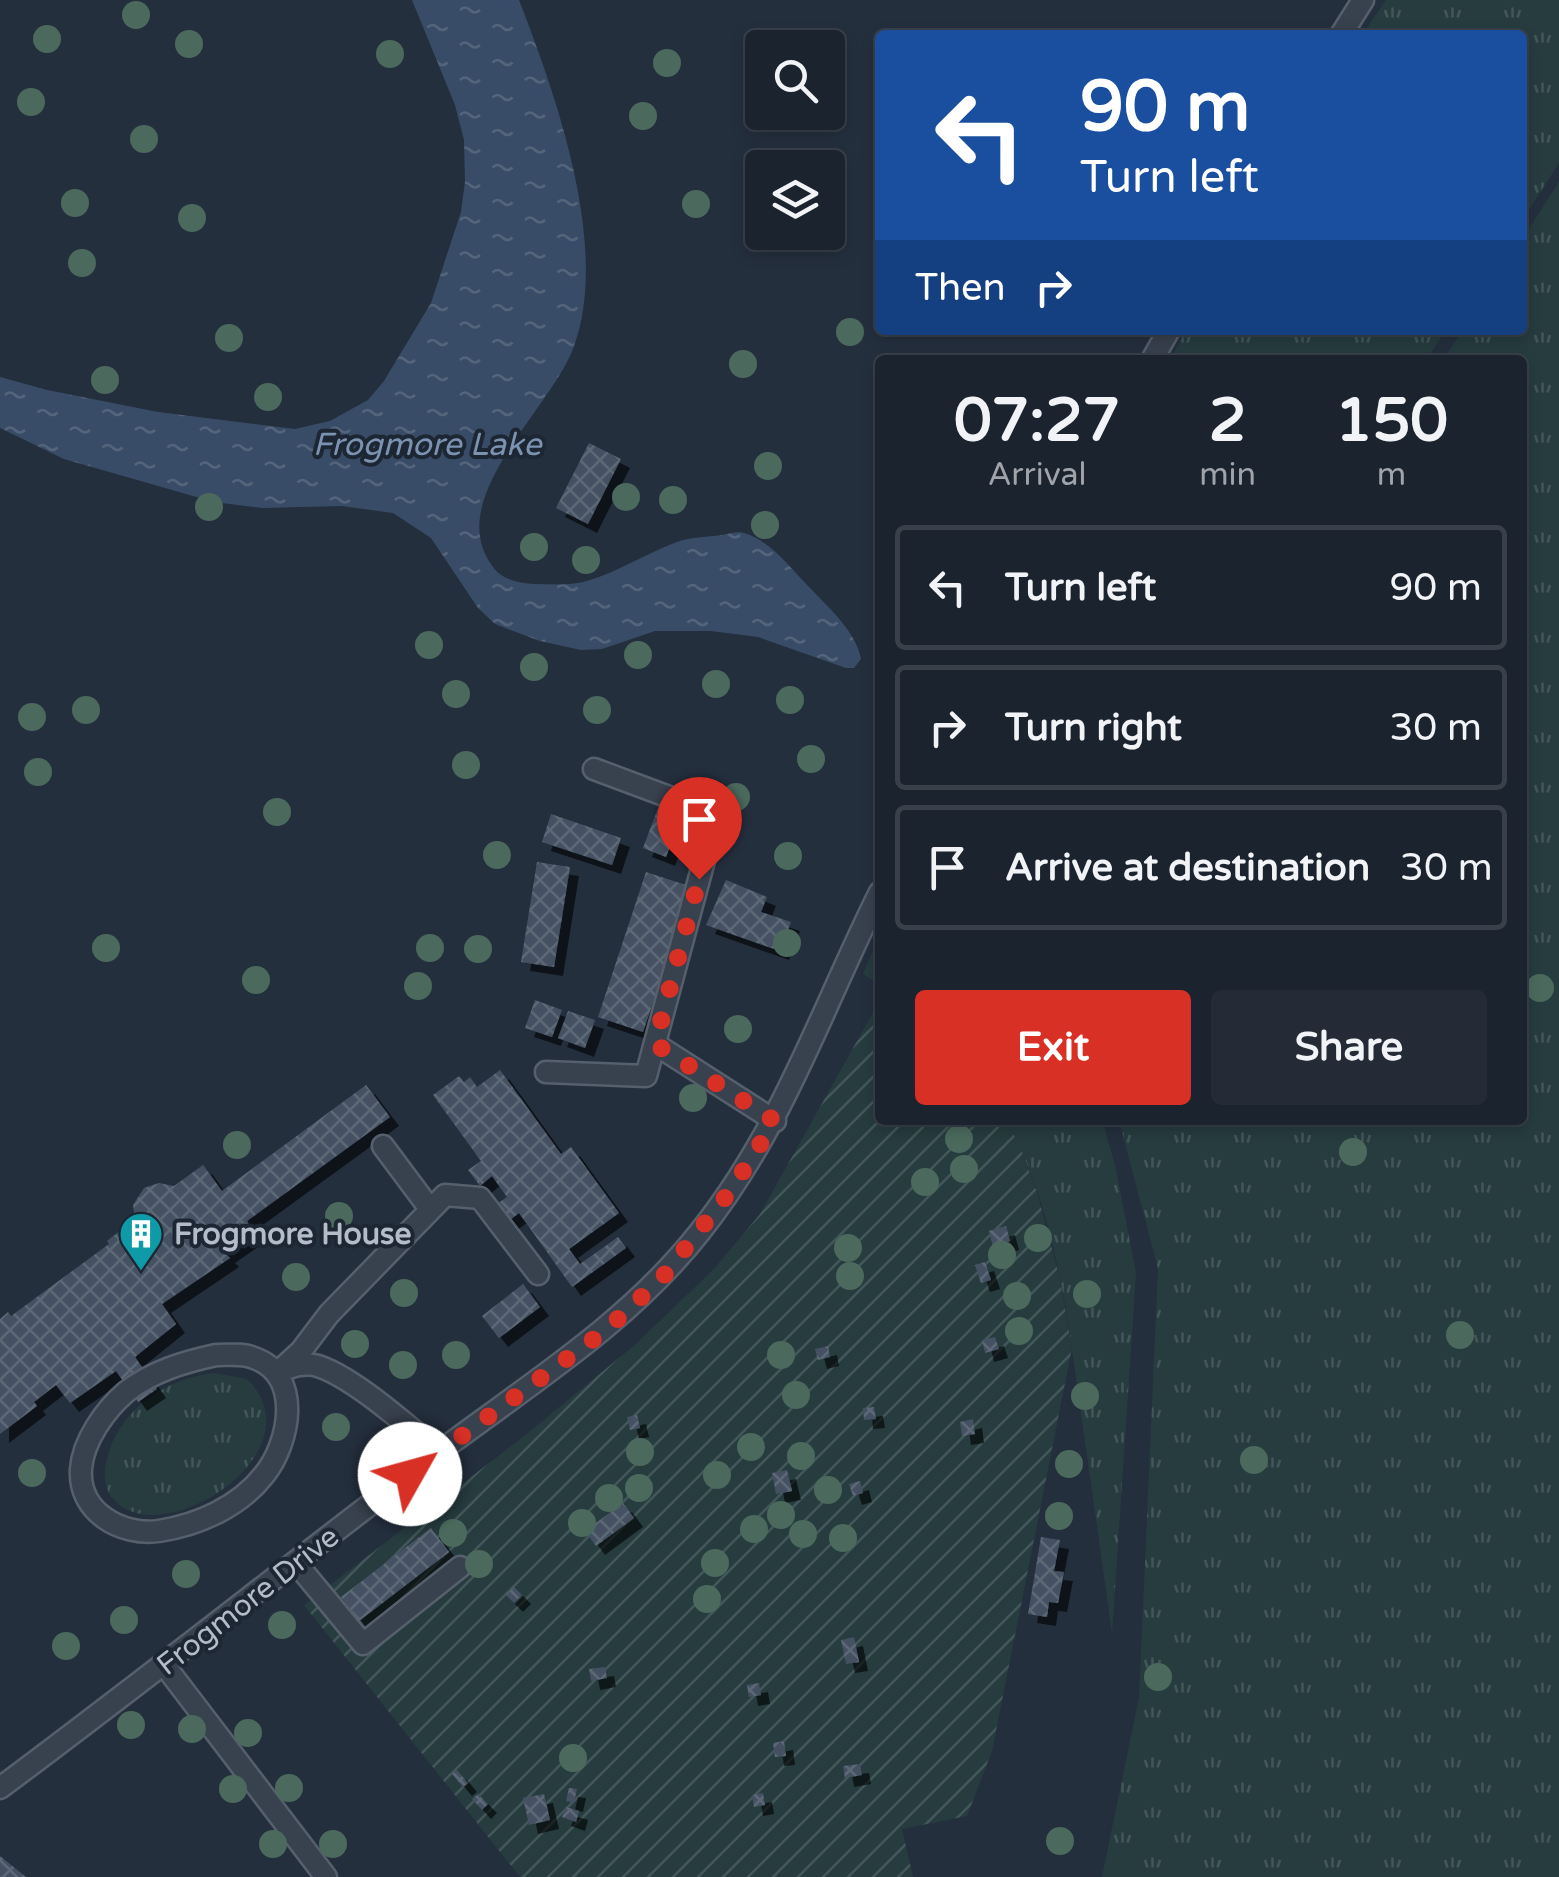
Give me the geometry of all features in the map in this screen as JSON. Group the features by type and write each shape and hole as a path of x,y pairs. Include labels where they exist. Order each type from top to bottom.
{"lane":[{"path":"1344,30 1363,0"},
{"path":"546,1072 646,1076 708,846 704,810 594,770"},
{"name":"Frogmore Drive","path":"0,1788 166,1666 439,1452 606,1330 662,1278 731,1190 775,1121 875,903"},
{"path":"655,1044 775,1121"},
{"path":"382,1146 430,1209"},
{"path":"277,1373 302,1352 329,1314 444,1195 480,1198 538,1274"},
{"path":"216,1355 253,1357 277,1373 285,1387 287,1403 281,1445 263,1477 237,1500 198,1521 154,1532 108,1522 90,1503 80,1471 90,1441 110,1408 138,1383 172,1366 216,1355"},
{"path":"277,1373 301,1364 318,1366 371,1397 439,1452"},
{"path":"296,1563 364,1644 460,1566"},
{"path":"166,1666 326,1877"}],"green space":[{"path":"1386,0 1559,0 1559,163 1527,213 1527,30 1365,30"},
{"path":"1559,182 1559,1877 1102,1877 1139,1698 1158,1269 1120,1125 1527,1125 1527,355 1446,355 1460,335 1527,335 1527,232"},
{"path":"1183,335 1443,335 1429,355 1173,355"},
{"path":"875,946 875,982 863,974"},
{"path":"875,1009 875,1125 1008,1125 1019,1144 1037,1192 1059,1275 1072,1348 992,1751 967,1816 902,1829 913,1877 520,1877 304,1605 527,1434 637,1343 715,1268 760,1214"},
{"path":"1008,1125 1103,1125 1136,1273 1112,1634 1057,1263 1022,1153"},
{"path":"214,1373 247,1379 264,1407 264,1435 251,1462 228,1485 199,1503 169,1513 140,1514 116,1502 107,1488 105,1470 122,1426 133,1412 162,1390"}],"water":[{"name":"Frogmore Lake","path":"412,0 519,0 562,125 582,218 586,263 583,306 574,346 562,371 506,455 490,484 481,513 481,541 493,567 517,582 574,584 610,573 682,540 744,533 779,556 840,620 861,659 854,668 758,637 711,631 655,631 602,649 581,650 540,641 495,624 478,608 431,538 393,513 342,506 262,508 214,502 64,459 0,428 0,377 158,412 295,429 330,421 368,400 384,381 431,303 461,212 465,182 464,140 455,105"}],"building":[{"path":"589,443 621,459 588,524 556,508"},
{"path":"661,800 684,809 666,857 643,848"},
{"path":"551,814 621,838 612,865 542,842"},
{"path":"537,862 570,867 554,967 521,962"},
{"path":"646,872 692,887 643,1032 598,1017"},
{"path":"726,880 767,897 761,912 791,922 780,951 706,925"},
{"path":"535,1000 562,1010 552,1037 525,1028"},
{"path":"568,1011 595,1020 585,1048 558,1038"},
{"path":"500,1070 561,1154 571,1147 619,1213 569,1249 580,1264 618,1237 626,1248 572,1287 519,1213 506,1223 494,1206 507,1197 492,1176 480,1186 468,1170 481,1161 433,1095 459,1076 464,1082 470,1077 477,1087"},
{"name":"Frogmore House","path":"366,1085 390,1117 247,1221 255,1234 226,1254 230,1258 162,1304 176,1324 135,1357 157,1389 138,1402 116,1371 70,1403 56,1385 34,1402 37,1406 0,1434 0,1319 8,1312 11,1316 109,1244 107,1241 135,1219 133,1205 144,1188 159,1183 174,1186 203,1165 222,1191"},
{"path":"1006,1226 1010,1241 993,1247 989,1231"},
{"path":"985,1262 991,1280 981,1283 975,1265"},
{"path":"523,1284 540,1307 499,1338 482,1316"},
{"path":"995,1337 999,1349 985,1353 982,1340"},
{"path":"828,1346 830,1357 818,1360 815,1349"},
{"path":"874,1407 876,1419 864,1420 863,1408"},
{"path":"637,1415 640,1428 630,1430 627,1417"},
{"path":"973,1419 975,1434 962,1436 960,1422"},
{"path":"787,1470 792,1491 776,1494 772,1473"},
{"path":"860,1481 863,1493 853,1496 849,1484"},
{"path":"623,1503 634,1518 596,1546 585,1531"},
{"path":"431,1528 449,1552 359,1621 341,1597"},
{"path":"1041,1537 1060,1540 1054,1571 1064,1572 1058,1603 1049,1602 1047,1617 1028,1614"},
{"path":"514,1587 522,1595 514,1603 506,1595"},
{"path":"854,1637 859,1662 846,1664 841,1640"},
{"path":"605,1667 607,1678 591,1681 589,1669"},
{"path":"759,1683 761,1695 749,1697 747,1685"},
{"path":"784,1741 786,1756 775,1757 773,1743"},
{"path":"860,1764 862,1775 845,1778 843,1766"},
{"path":"457,1770 468,1783 463,1787 452,1774"},
{"path":"569,1788 577,1789 574,1803 566,1801"},
{"path":"763,1793 765,1805 754,1807 752,1795"},
{"path":"478,1794 488,1804 482,1810 472,1799"},
{"path":"544,1794 550,1820 529,1825 523,1798"},
{"path":"566,1807 579,1811 576,1822 562,1817"},
{"path":"0,1856 26,1877 0,1877"}],"place":[{"name":"Frogmore House","path":"141,1272"}],"route":[{"path":"410,1474 606,1330 662,1278 731,1190 775,1121 655,1044 699,879"}]}
